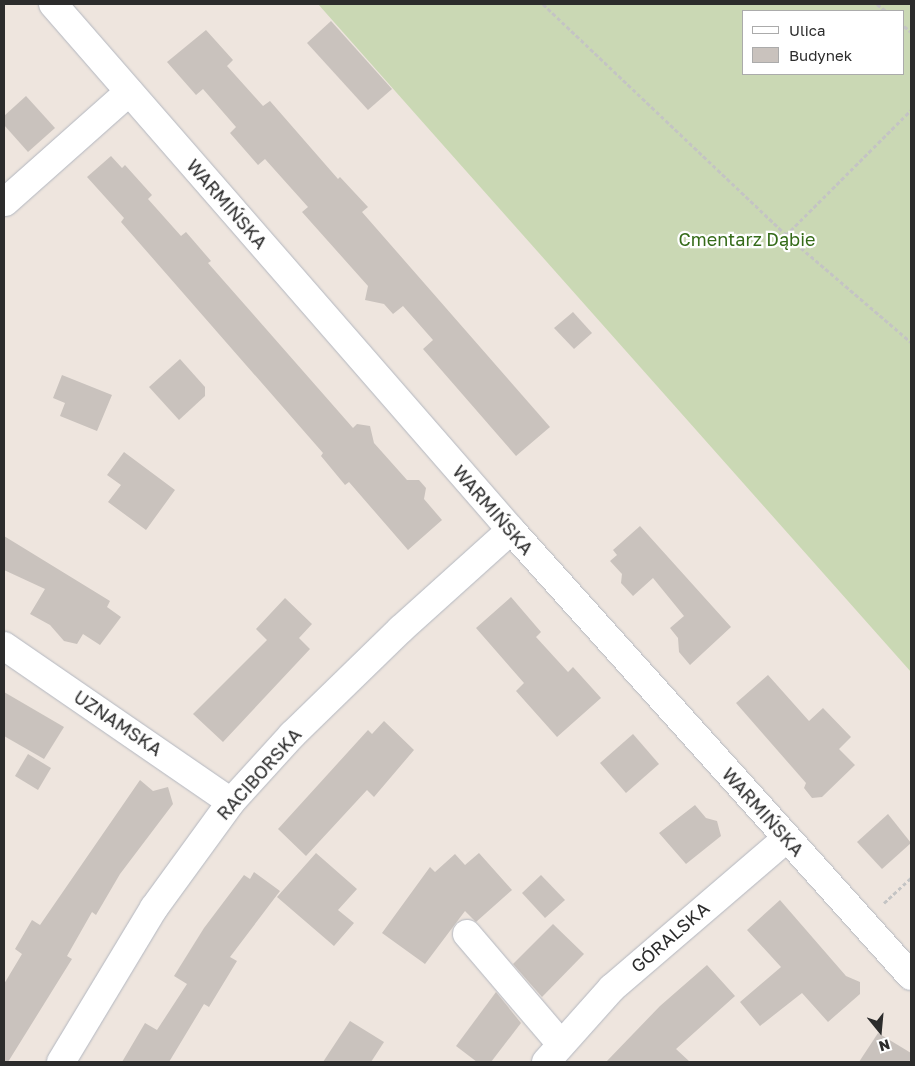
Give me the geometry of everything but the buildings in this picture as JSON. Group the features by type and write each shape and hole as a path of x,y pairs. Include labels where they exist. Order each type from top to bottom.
{"street":[{"name":"WARMIŃSKA","path":"53,4 511,530 911,976"},
{"path":"6,202 130,92"},
{"name":"RACIBORSKA","path":"61,1062 154,908 231,802 292,735 511,530"},
{"name":"UZNAMSKA","path":"4,646 231,802"},
{"name":"GÓRALSKA","path":"466,934 553,1053 612,988 787,838"}],"path":[{"path":"543,4 786,235 911,342"},
{"path":"786,235 911,110"},
{"path":"863,922 911,878"}],"green space":[{"name":"Cmentarz Dąbie","path":"318,4 911,4 911,672"}]}
